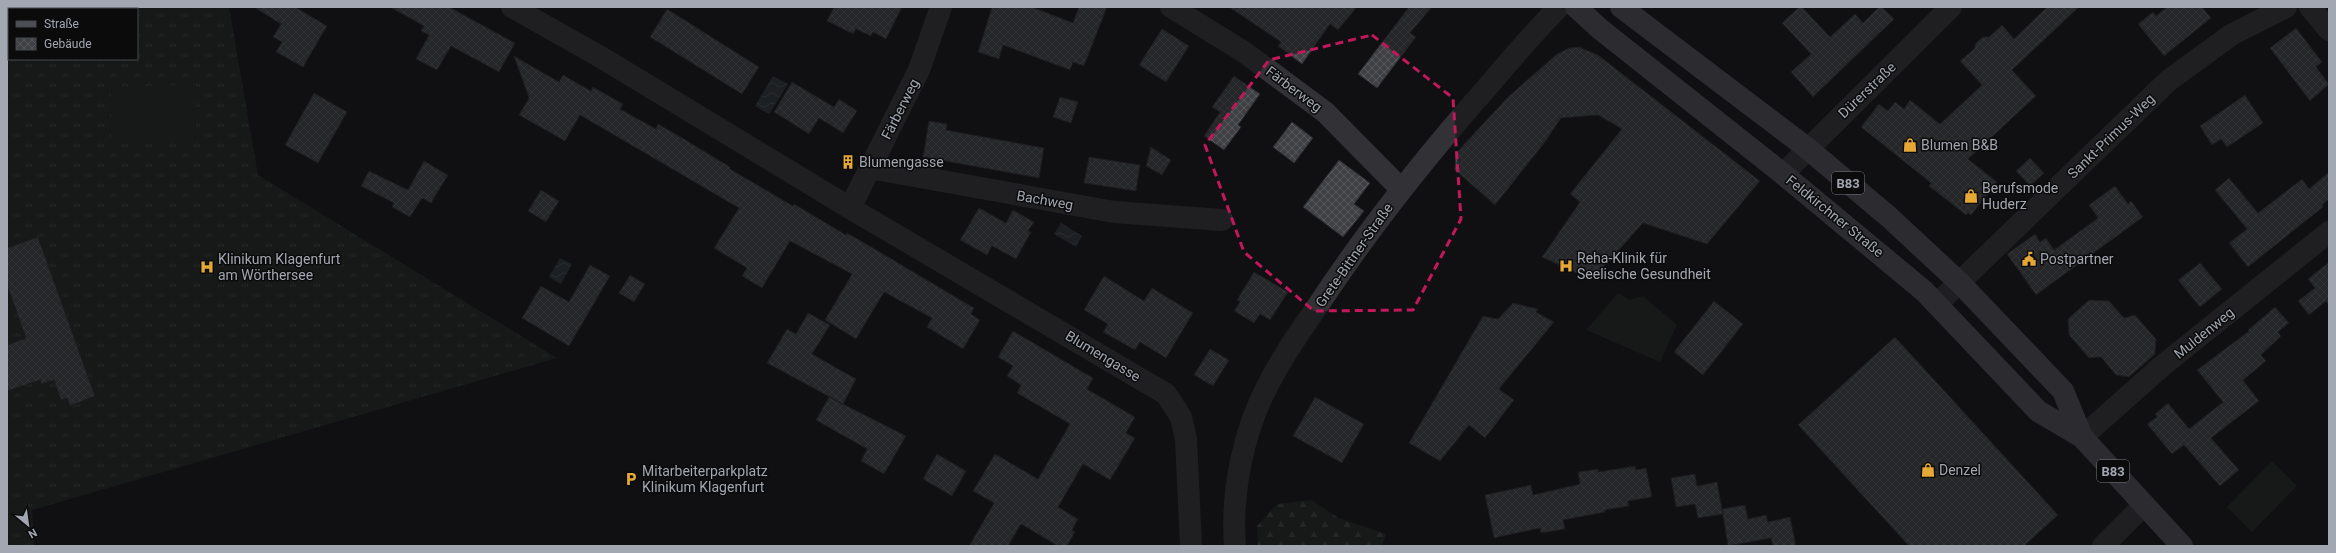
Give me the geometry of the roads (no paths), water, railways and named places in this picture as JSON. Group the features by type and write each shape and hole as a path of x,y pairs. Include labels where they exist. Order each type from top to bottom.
{"main road":[{"name":"Feldkirchner Straße","path":"1576,7 1600,29 1783,174 1888,260 1937,304 2038,411 2082,437 2182,546"},
{"name":"Feldkirchner Straße","path":"1621,7 1807,148 1889,217 1960,283 2063,391 2082,437"}],"street":[{"name":"Blumengasse","path":"512,7 604,59 850,208 1166,394 1180,417 1186,439 1191,546"},
{"name":"Färberweg","path":"850,208 920,70 941,7"},
{"name":"Färberweg","path":"1171,7 1244,52 1325,112 1401,189"},
{"name":"Grete-Bittner-Straße","path":"1234,546 1237,485 1244,450 1268,383 1352,253 1401,189 1452,127 1559,7"},
{"name":"Dürerstraße","path":"1783,174 1807,148 1951,7"},
{"path":"2310,7 2329,30"},
{"name":"Sankt-Primus-Weg","path":"1937,304 2168,81 2231,35 2260,18 2287,8"},
{"name":"Bachweg","path":"870,168 1114,212 1222,220"},
{"name":"Muldenweg","path":"2082,437 2162,366 2329,232"},
{"path":"2103,546 2144,505"}],"water":[{"path":"773,76 788,84 769,114 755,106"},
{"path":"1061,223 1082,236 1076,247 1054,234"},
{"path":"560,258 572,264 561,284 549,277"}],"place":[{"name":"Blumen B&B","path":"1910,145"},
{"name":"Blumengasse","path":"848,162"},
{"name":"Berufsmode Huderz","path":"1971,196"},
{"name":"Postpartner","path":"2029,259"},
{"name":"Reha-Klinik für Seelische Gesundheit","path":"1566,266"},
{"name":"Klinikum Klagenfurt am Wörthersee","path":"207,267"},
{"name":"Denzel","path":"1928,470"},
{"name":"Mitarbeiterparkplatz Klinikum Klagenfurt","path":"631,479"}]}
